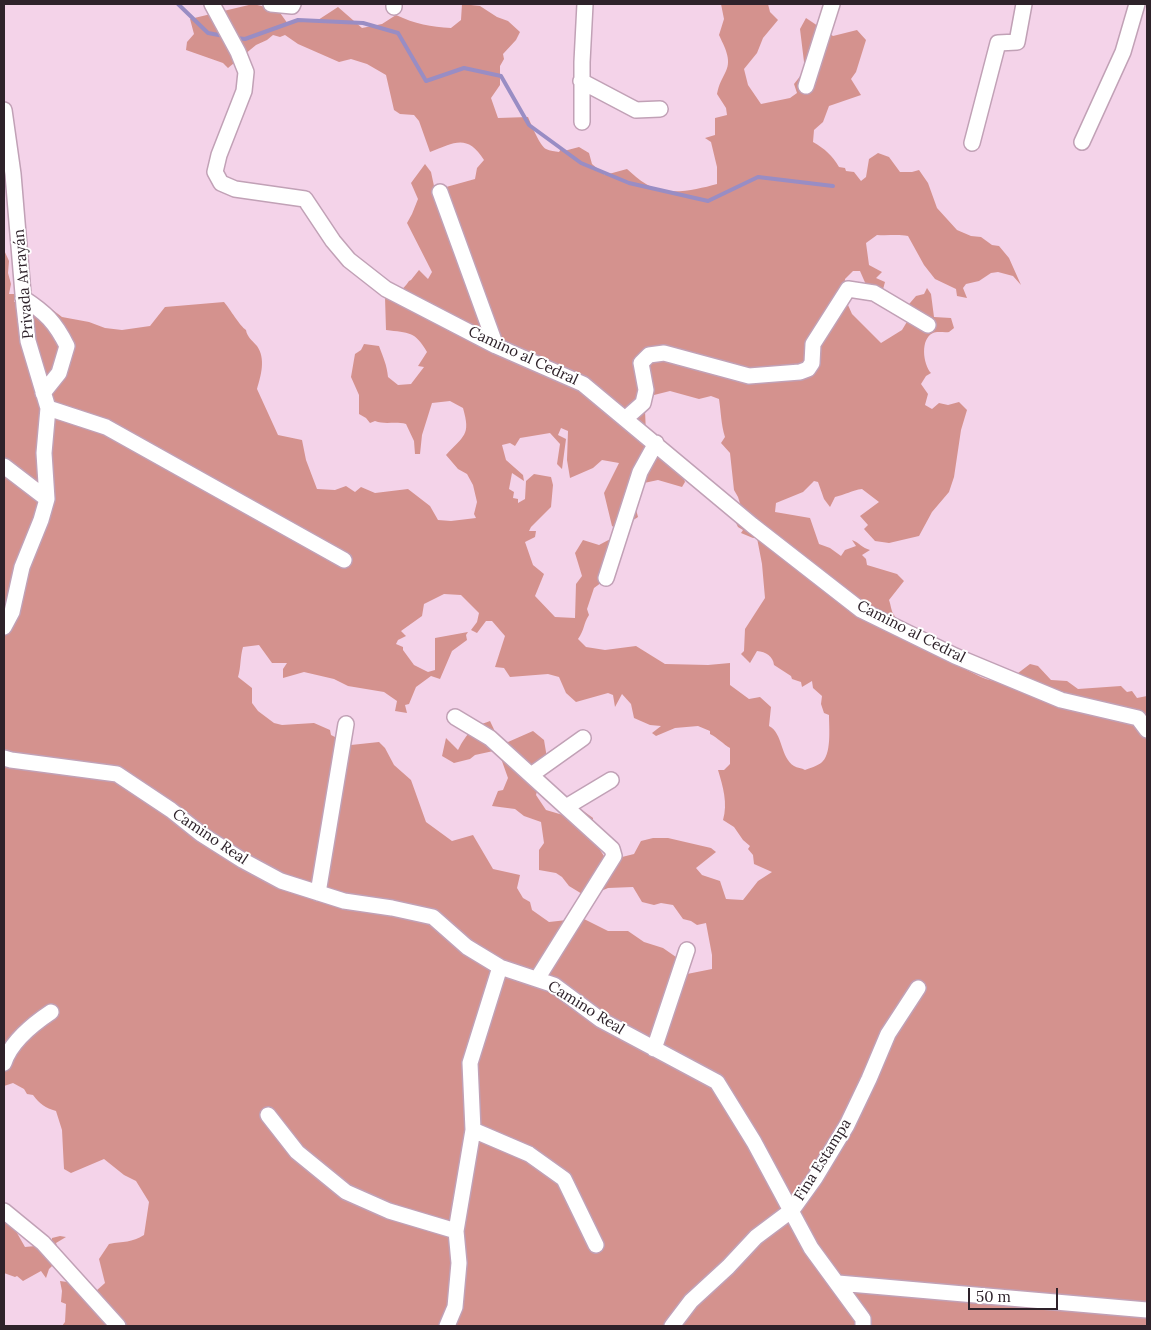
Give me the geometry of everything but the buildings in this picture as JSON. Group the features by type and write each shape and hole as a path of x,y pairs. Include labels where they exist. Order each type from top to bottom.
{"street":[{"name":"Camino al Cedral","path":"213,4 238,52 246,72 246,84 217,163 215,172 221,183 235,189 305,199 333,241 349,260 386,289 496,346 583,384 752,525 861,610 954,656 1061,700 1138,718 1147,730"},
{"path":"270,4 292,6 293,4"},
{"path":"582,122 581,81 585,4"},
{"path":"806,86 832,4"},
{"path":"972,143 998,43 1017,42 1024,4"},
{"path":"1082,142 1123,52 1136,4"},
{"path":"581,81 636,110 660,109"},
{"name":"Privada Arrayán","path":"4,110 14,174 28,341 48,408 44,453 47,499 41,520 22,567 12,612 4,627"},
{"path":"440,192 496,346"},
{"path":"625,419 643,403 646,390 641,363 648,355 664,354 748,376 800,372 808,369 812,363 814,344 848,289 874,293 928,326"},
{"path":"23,298 38,308 57,326 67,346 59,373 43,393"},
{"path":"48,408 106,427 344,560"},
{"path":"606,578 640,472 656,444"},
{"path":"4,466 47,499"},
{"path":"455,717 490,738 612,849 614,856 537,979"},
{"path":"318,893 346,724"},
{"path":"531,775 583,738"},
{"name":"Camino Real","path":"4,758 117,774 171,810 201,834 242,860 281,881 344,900 433,917 467,947 500,967 554,985 601,1020 717,1082 754,1142 811,1248 863,1319 863,1326"},
{"path":"566,807 610,780"},
{"path":"654,1049 687,950"},
{"path":"447,1326 454,1307 459,1263 456,1231 473,1130 470,1063 500,967"},
{"name":"Fina Estampa","path":"672,1326 691,1301 728,1267 756,1237 792,1210 815,1178 846,1125 869,1079 888,1034 918,988"},
{"path":"4,1063 7,1054 30,1026 51,1012"},
{"path":"268,1115 297,1152 346,1192 389,1212 456,1231"},
{"path":"473,1130 529,1154 564,1180 596,1245"},
{"path":"4,1211 43,1243 118,1326"},
{"path":"838,1283 1147,1310"}],"shaded area":[{"path":"253,4 278,10 288,24 303,19 306,21 318,20 338,7 362,28 382,24 396,15 410,21 451,28 461,20 462,4 480,6 497,17 508,21 520,32 516,40 503,54 504,59 500,66 500,85 491,98 498,118 528,117 538,139 546,149 559,152 561,149 564,151 579,147 589,153 592,164 605,175 627,169 641,181 654,188 671,191 690,190 717,184 717,167 711,142 705,138 715,135 715,118 727,115 726,108 717,94 728,66 727,53 719,35 724,19 721,4 768,4 770,12 778,20 763,38 757,53 744,69 748,85 761,104 790,98 797,93 794,84 805,70 800,29 806,18 833,36 857,30 866,40 856,72 851,79 861,95 829,106 823,122 814,130 813,142 828,153 839,167 845,168 846,171 854,172 861,181 866,177 869,159 878,153 889,157 900,172 919,170 928,183 937,208 957,230 971,236 981,237 992,245 999,246 1009,258 1021,285 1013,276 998,272 991,273 979,281 966,284 963,288 967,298 957,296 956,289 935,279 924,265 908,236 877,235 866,243 869,265 882,272 876,278 885,282 882,293 867,287 860,271 853,271 845,279 844,296 852,314 881,343 902,330 908,320 904,310 916,296 924,294 927,288 931,294 934,317 951,318 954,328 949,332 933,333 926,341 924,352 926,364 931,373 926,376 921,384 928,394 925,405 932,409 939,403 948,405 959,402 967,410 961,430 954,477 949,492 932,512 919,536 889,543 875,541 864,529 868,525 860,516 879,502 862,489 835,497 830,507 824,499 818,482 814,481 803,492 776,503 775,512 810,518 819,544 830,548 841,556 845,550 856,546 852,540 870,550 862,555 866,559 867,565 897,574 904,581 889,600 893,613 901,624 936,652 975,674 986,679 1005,683 1030,664 1038,666 1051,680 1067,681 1078,689 1121,686 1127,692 1132,691 1137,698 1147,696 1147,1326 62,1326 65,1322 66,1304 61,1302 62,1291 60,1281 74,1283 96,1291 105,1283 99,1259 109,1244 131,1241 144,1235 149,1202 136,1181 124,1175 104,1159 71,1173 64,1169 62,1130 56,1111 43,1105 33,1095 27,1094 24,1089 13,1083 4,1086 4,250 9,261 8,273 11,284 9,294 16,294 14,302 37,298 62,317 89,322 105,328 122,330 150,326 165,307 224,302 260,351 262,367 257,389 278,435 302,440 306,460 317,489 335,490 346,486 355,492 361,487 375,493 408,489 430,506 438,520 451,521 476,518 474,514 477,502 473,485 467,474 458,469 446,455 461,439 466,430 463,408 450,401 432,403 422,435 420,454 415,454 414,441 406,424 375,421 370,423 359,414 359,395 351,377 355,354 361,350 364,344 379,346 388,377 398,385 411,384 424,367 418,366 427,352 419,340 411,334 386,330 385,297 393,295 402,289 419,270 428,279 432,272 407,223 418,199 411,183 425,164 431,172 434,186 439,189 475,179 477,168 484,160 472,146 466,143 453,143 430,152 419,121 414,115 400,114 394,110 386,75 367,64 351,59 339,62 298,44 285,35 280,37 273,35 256,45 228,68 223,63 186,50 187,42 194,34 190,19","holes":["670,391 699,399 711,396 719,399 725,437 721,443 730,453 734,490 743,513 732,515 738,527 743,530 741,533 757,538 762,564 765,598 745,629 744,651 741,654 750,663 757,651 766,653 771,657 774,665 791,676 792,679 801,682 802,687 812,681 813,688 822,696 821,704 824,713 829,715 827,754 821,763 805,770 795,767 789,762 777,734 769,726 771,707 760,697 749,699 730,685 730,663 708,665 665,664 636,646 605,650 586,647 578,639 589,615 587,609 594,588 609,577 616,536 599,545 583,540 575,553 582,576 576,584 575,618 555,617 535,596 544,574 533,565 525,542 535,537 536,531 529,531 531,527 551,507 553,485 551,477 534,474 526,481 525,499 518,503 518,499 513,498 514,492 509,489 512,473 524,481 523,475 506,460 502,445 510,443 515,446 520,438 550,433 560,444 557,464 562,469 566,439 558,435 561,428 568,431 567,460 570,478 593,468 602,460 619,463 604,493 612,526 618,530 638,517 633,498 644,483 658,480 682,487 685,482 684,479 689,476 646,434 645,410 654,395","444,594 461,595 479,613 477,622 471,630 477,633 486,621 492,621 505,636 495,667 504,668 510,677 548,674 559,677 566,693 576,702 608,693 613,695 615,707 622,694 631,704 634,718 650,725 661,726 652,733 656,736 675,728 698,726 710,731 710,734 730,748 730,764 724,770 718,770 725,801 723,820 734,827 750,846 748,849 753,855 754,864 772,872 758,881 743,900 726,899 720,881 702,875 696,868 716,852 711,848 668,838 653,838 641,841 634,854 622,857 604,856 591,836 593,818 582,810 573,818 546,810 536,795 540,776 547,758 544,740 533,731 508,742 499,740 490,721 471,731 458,750 446,738 442,756 454,763 470,759 475,755 498,750 508,778 503,790 498,791 492,806 515,809 524,816 541,822 544,843 539,850 539,870 556,873 569,886 587,897 608,888 633,887 642,902 654,905 661,903 673,905 683,919 697,925 706,923 712,955 712,969 687,974 677,962 676,957 663,948 644,942 628,931 608,931 574,914 567,920 549,922 532,910 530,902 523,898 517,888 520,875 493,869 473,835 452,841 426,822 411,780 394,765 385,748 379,742 351,745 331,735 330,730 314,723 282,725 274,723 258,711 252,703 252,688 238,677 243,647 259,645 272,663 287,663 283,669 283,678 304,672 334,679 348,686 384,692 397,701 395,711 407,713 405,705 409,704 416,687 431,676 440,679 452,651 467,640 466,635 468,632 435,638 435,670 428,672 414,665 403,650 403,647 396,644 398,640 406,636 401,631 422,616 424,604"]},
{"path":"4,1216 9,1219 25,1247 52,1246 52,1238 66,1237 56,1243 61,1257 49,1269 46,1278 41,1271 23,1281 17,1276 4,1273"}],"waterway":[{"path":"178,4 208,33 224,36"},
{"path":"236,38 245,39 298,20 363,23 398,33 426,81 464,68 501,76 529,125 581,163 629,183 708,201 758,177 833,186"}]}
